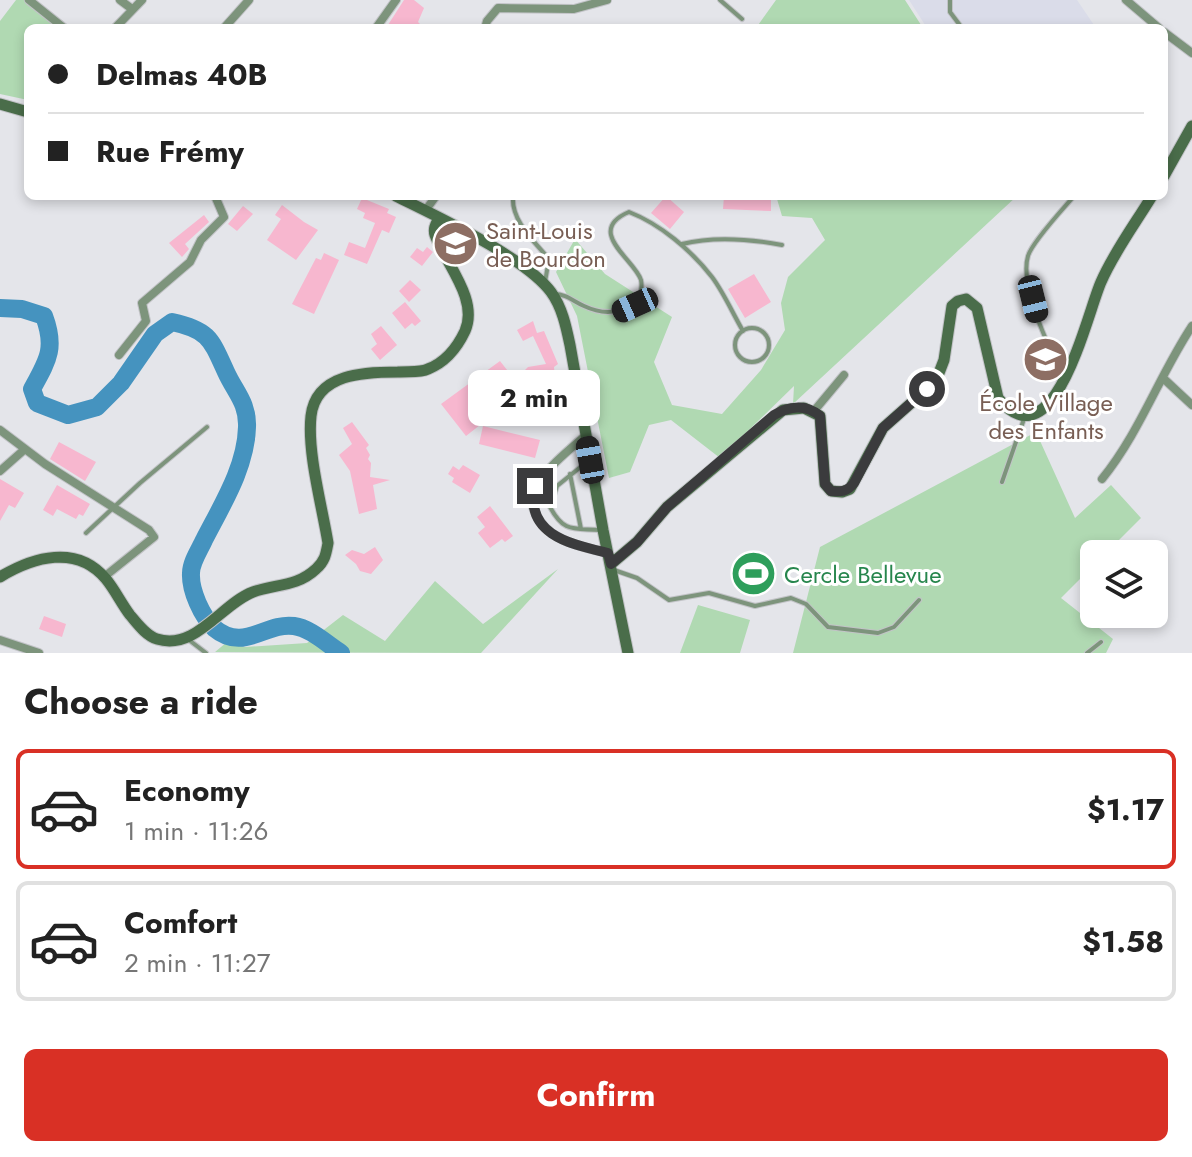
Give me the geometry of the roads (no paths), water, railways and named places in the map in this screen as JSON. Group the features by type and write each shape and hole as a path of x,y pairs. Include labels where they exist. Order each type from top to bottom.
{"street":[{"path":"29,0 59,24"},
{"path":"120,0 132,9"},
{"path":"119,24 142,0"},
{"path":"228,24 249,0"},
{"path":"379,24 396,0"},
{"path":"486,24 498,8 574,9 607,0"},
{"path":"1126,0 1154,24"},
{"path":"1168,35 1192,53"},
{"path":"0,104 24,111"},
{"path":"1168,169 1192,126"},
{"path":"119,355 146,321 142,303 190,262 201,240 224,217 217,200"},
{"path":"404,200 508,257 553,294 563,316 628,653"},
{"path":"425,211 433,200"},
{"path":"611,562 637,542 667,507 774,415 797,408 814,411 820,416 825,484 831,491 850,489 883,428 927,389 939,373 944,360 952,306 958,301 966,299 972,302 980,316 998,398 1009,410 1025,416 1046,407 1064,380 1103,276 1150,200"},
{"path":"0,577 29,563 66,555 87,563 104,577 138,625 154,639 172,641 204,628 252,592 294,584 314,571 326,558 328,543 310,436 311,412 321,390 339,379 360,372 425,371 455,350 467,327 467,306 452,265 435,234 439,218"},
{"path":"1102,479 1136,431 1192,326"},
{"path":"814,411 844,375"},
{"path":"1163,378 1192,405"},
{"path":"0,430 149,530 154,537 104,577"},
{"path":"586,435 535,486 531,502 537,520 549,533 611,562"},
{"path":"0,471 25,449"},
{"path":"0,640 39,653"}],"lane":[{"path":"720,0 742,19"},
{"path":"950,0 950,12 959,24"},
{"path":"513,200 512,207 521,225 549,259 544,284"},
{"path":"1064,380 1040,327 1026,272 1028,253 1071,200"},
{"path":"553,294 568,297 587,308 617,313 635,305 642,289 640,277 616,249 612,237 613,225 621,215 629,212 643,217 681,244 712,277 743,331"},
{"path":"681,244 713,240 762,241 782,245"},
{"path":"758,329 765,334 769,342 763,358 749,362 736,351 736,342 743,331 758,329"},
{"path":"1002,482 1025,416"},
{"path":"86,533 207,427"},
{"path":"590,460 557,486 550,507 559,523 572,529 603,530"},
{"path":"570,474 581,529"},
{"path":"611,562 669,600 703,593 750,606 798,599 828,627 878,633 894,627 919,600"},
{"path":"186,637 206,653"},
{"path":"1087,653 1101,642"}],"waterway":[{"path":"0,308 22,309 44,316 50,346 32,389 37,403 68,415 97,407 121,383 155,334 172,322 194,329 207,338 243,404 247,427 238,471 192,564 192,588 198,603 214,628 225,635 245,637 273,628 294,626 312,633 341,653"}],"place":[{"name":"Saint-Louis de Bourdon","path":"455,244"},
{"name":"École Village des Enfants","path":"1046,360"},
{"name":"Cercle Bellevue","path":"753,574"}]}
